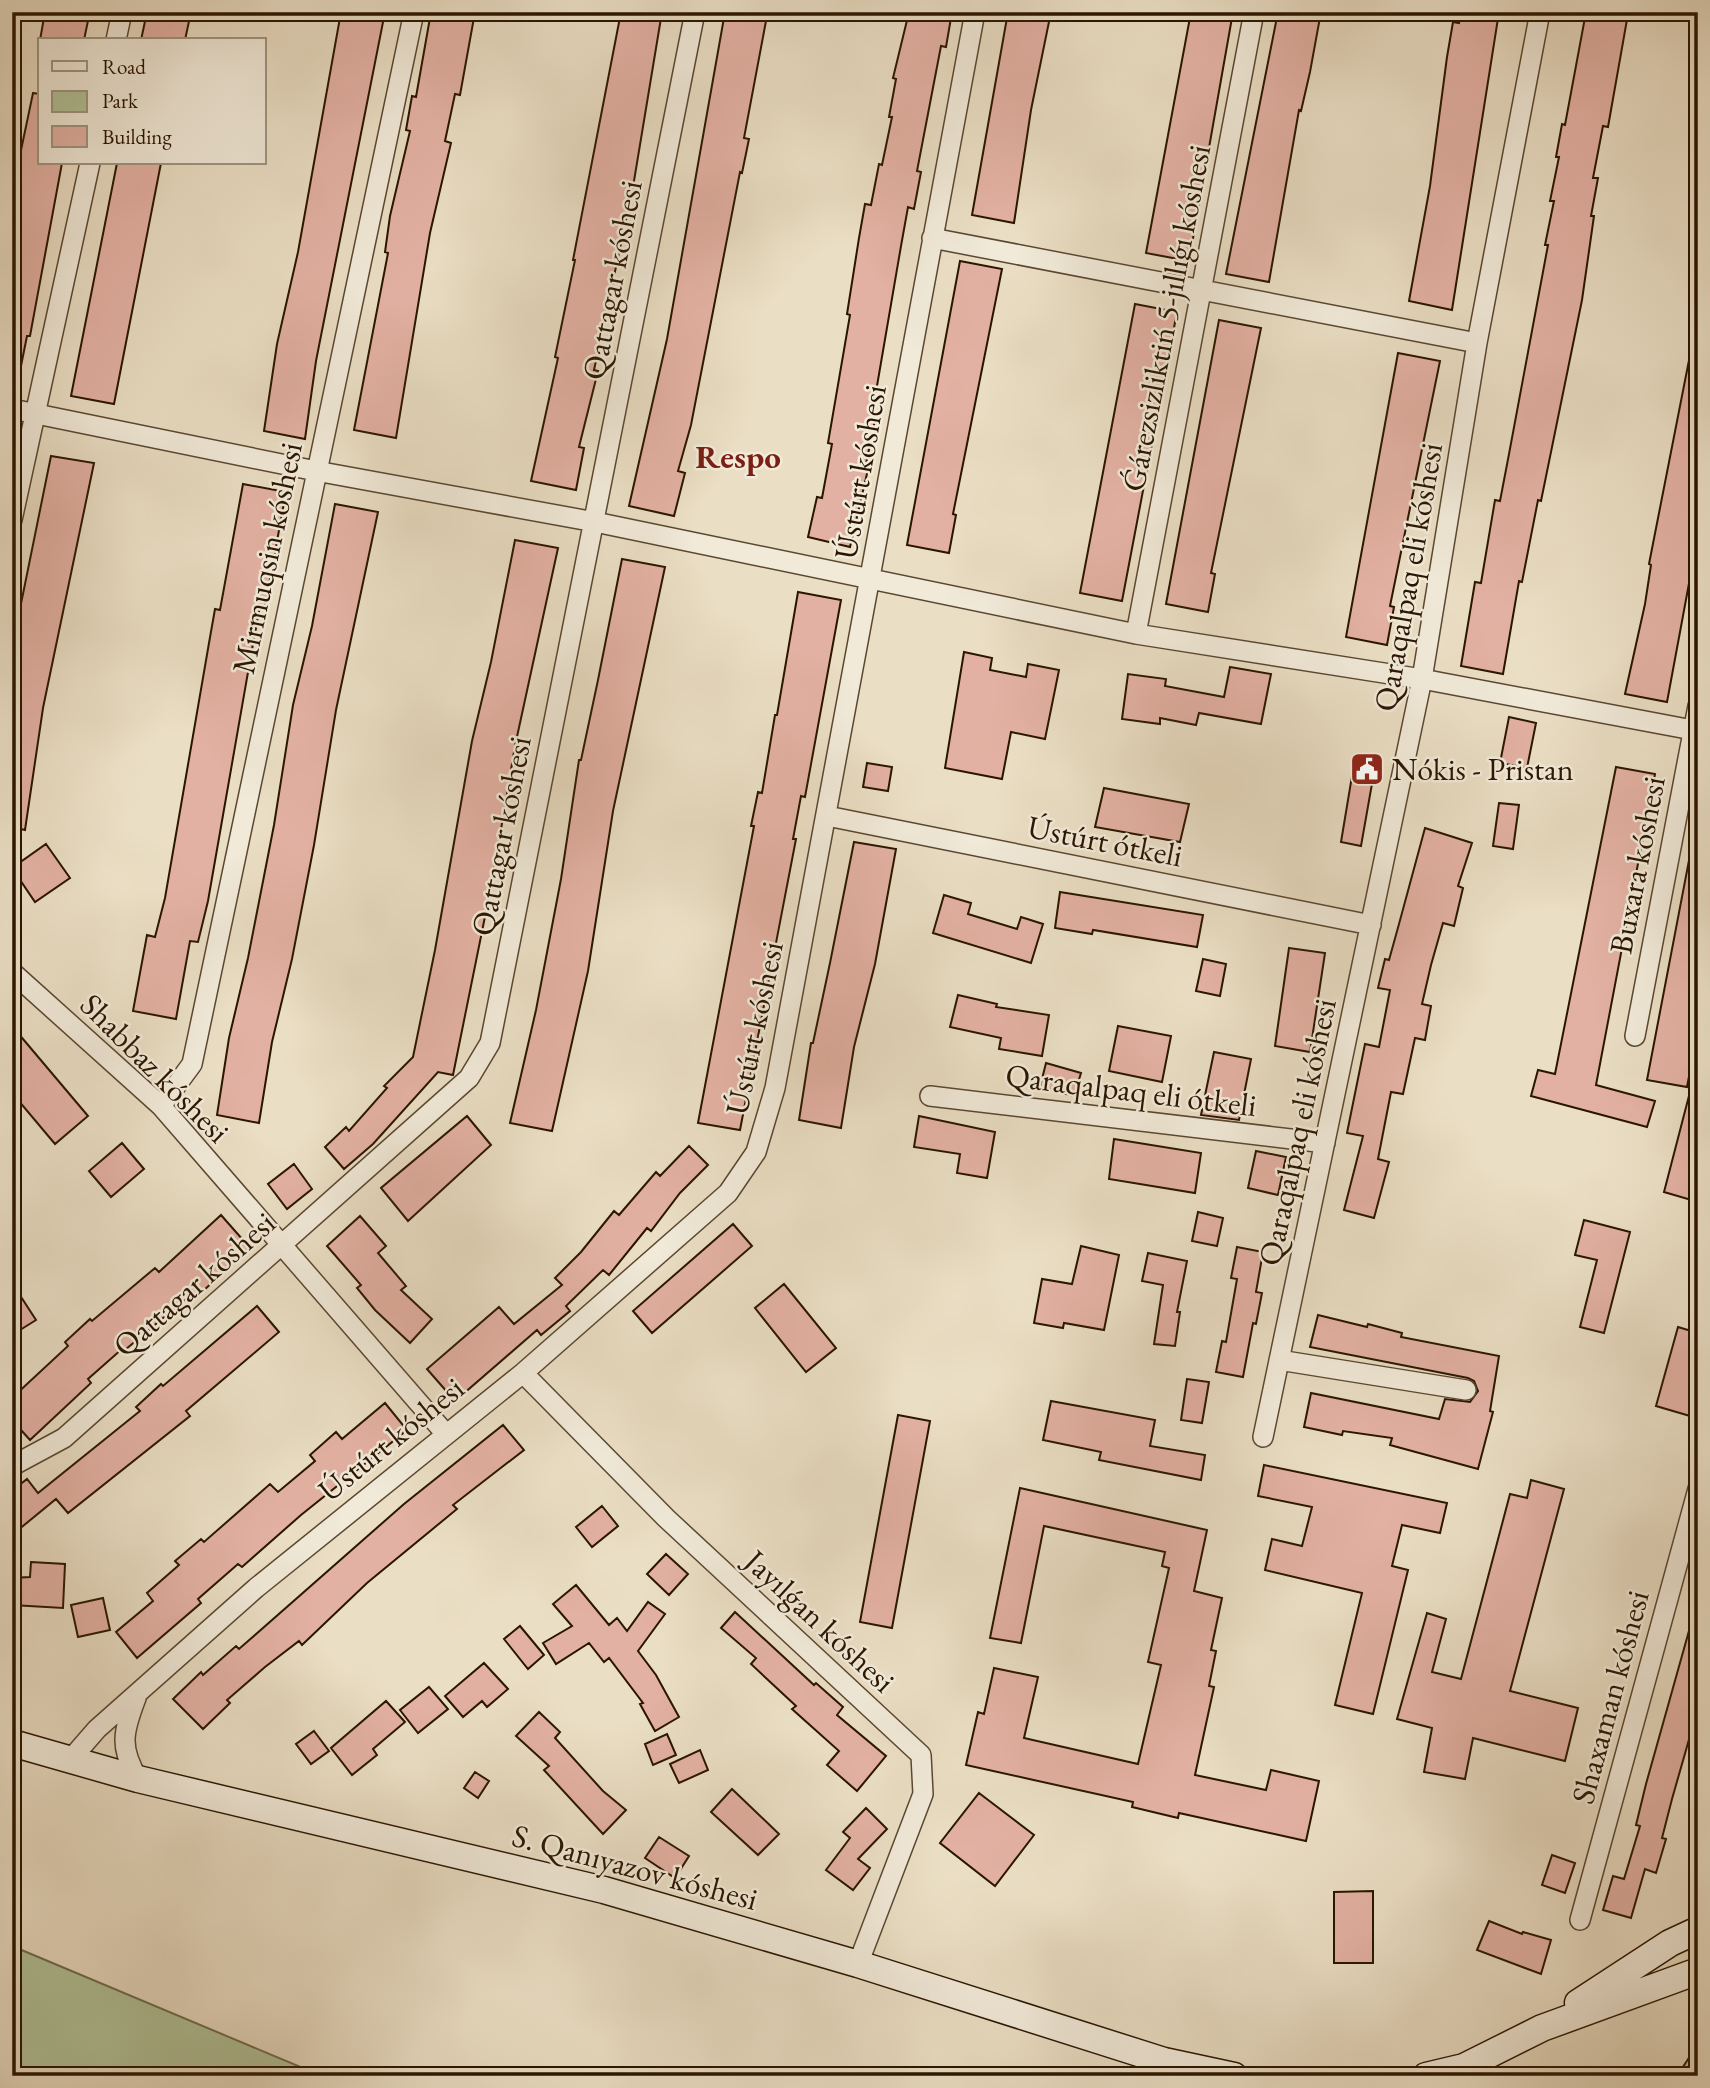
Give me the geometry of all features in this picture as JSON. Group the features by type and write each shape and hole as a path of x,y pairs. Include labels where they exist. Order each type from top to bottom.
{"street":[{"path":"116,38 122,12"},
{"name":"Mirmuqsin kóshesi","path":"161,1106 192,1064 414,12"},
{"name":"Qattagar kóshesi","path":"12,1466 64,1437 282,1246 469,1078 490,1043 695,12"},
{"name":"Ústúrt kóshesi","path":"70,1759 97,1728 137,1696 256,1588 445,1433 523,1373 728,1193 756,1152 775,1088 975,12"},
{"name":"Ǵárezsizliktiń 5-jıllıǵı kóshesi","path":"1136,634 1254,12"},
{"name":"Qaraqalpaq eli kóshesi","path":"1263,1437 1422,679 1477,343 1540,12"},
{"path":"12,520 90,164"},
{"path":"932,238 1477,343"},
{"path":"12,409 316,471 595,522 1136,634 1422,679 1695,730"},
{"name":"Buxara kóshesi","path":"1635,1036 1698,706"},
{"name":"Ústúrt ótkeli","path":"827,816 1371,925"},
{"name":"Shabbaz kóshesi","path":"12,972 161,1106 445,1433"},
{"name":"Qaraqalpaq eli ótkeli","path":"930,1096 1325,1143"},
{"path":"1279,1360 1466,1390"},
{"name":"Jayılǵan kóshesi","path":"523,1373 666,1518 921,1755 923,1794 858,1964"},
{"name":"Shaxaman kóshesi","path":"1580,1920 1698,1489"},
{"path":"137,1696 126,1723 124,1742 127,1760 138,1779"},
{"name":"S. Qanıyazov kóshesi","path":"12,1743 138,1779 604,1890 858,1964 1164,2061 1234,2076"},
{"path":"1426,2076 1467,2071 1542,2028 1670,1943 1698,1930"},
{"path":"1542,2028 1698,1972"}],"green space":[{"path":"12,1946 322,2076 12,2076"}],"building":[{"path":"45,12 89,16 84,38 40,38"},
{"path":"147,12 191,12 185,38 141,38"},
{"path":"341,12 385,12 316,361 305,439 264,431 277,344 298,252"},
{"path":"431,12 475,12 460,95 455,94 445,141 451,143 430,233 396,438 354,430 388,253 385,252 390,216 410,131 406,130 412,96 416,97"},
{"path":"621,12 662,12 633,187 594,370 598,371 579,447 584,448 576,490 531,481 558,358 555,357"},
{"path":"725,12 767,12 744,138 749,139 742,173 740,172 691,425 678,471 685,473 674,516 629,506 667,339"},
{"path":"909,12 952,12 946,47 941,46 917,171 921,172 914,209 908,207 872,415 876,415 866,464 869,465 850,547 808,537 817,497 822,498 832,444 828,443 850,315 847,314 865,204 871,205 879,164 882,165 892,117 889,117 896,79 893,78"},
{"path":"1008,12 1051,12 1031,110 1014,223 972,215"},
{"path":"1191,12 1233,12 1189,261 1146,253"},
{"path":"1278,12 1321,12 1310,72 1301,111 1299,110 1269,282 1226,274"},
{"path":"1461,12 1499,12 1452,310 1409,301 1430,186 1453,22 1459,23"},
{"path":"1586,12 1628,14 1608,127 1603,126 1593,178 1598,178 1582,300 1541,501 1538,500 1522,582 1519,581 1503,674 1461,666 1475,582 1481,583 1495,500 1500,501 1509,454 1548,245 1545,245 1554,201 1550,201 1559,157 1556,157 1562,124 1565,125"},
{"path":"33,93 38,94 38,164 62,164 30,336 27,336 19,376 12,375 12,193"},
{"path":"117,164 161,164 114,404 71,396"},
{"path":"960,261 1002,269 953,514 956,515 949,553 907,545"},
{"path":"1135,304 1177,312 1122,601 1080,593"},
{"path":"1219,320 1261,328 1211,573 1215,574 1208,612 1166,604"},
{"path":"1398,353 1440,361 1390,606 1394,607 1387,645 1346,637"},
{"path":"1690,355 1698,356 1698,535 1667,702 1625,694 1645,604 1649,564"},
{"path":"51,456 94,463 43,708 25,830 12,827 12,648"},
{"path":"243,484 286,492 265,607 260,606 208,901 198,942 190,941 176,1019 133,1011 147,935 155,937 165,898 215,609 220,610"},
{"path":"335,504 378,512 336,710 314,845 292,959 272,1042 259,1123 217,1115 229,1038 274,825 293,705 312,626"},
{"path":"515,540 558,548 515,746 493,877 453,1075 438,1072 373,1144 344,1169 325,1147 346,1127 349,1131 387,1088 384,1086 413,1057 472,741"},
{"path":"622,559 665,567 613,811 588,971 552,1131 510,1123 536,1010 561,879 579,760"},
{"path":"798,592 841,600 805,797 801,796 793,839 796,839 740,1130 698,1123 754,826 751,826 758,792 762,793"},
{"path":"964,652 992,658 990,670 1026,677 1028,664 1059,670 1045,739 1011,732 1002,779 945,768"},
{"path":"1230,667 1271,674 1261,724 1199,713 1196,725 1160,718 1160,724 1122,719 1128,674 1166,679 1165,686 1224,697"},
{"path":"1509,717 1536,723 1527,768 1500,763"},
{"path":"1355,758 1376,761 1361,846 1341,842"},
{"path":"867,763 892,767 888,791 863,787"},
{"path":"1616,767 1655,774 1596,1085 1655,1101 1647,1127 1531,1096 1538,1070 1555,1074"},
{"path":"1104,788 1189,804 1180,842 1095,827"},
{"path":"1499,803 1519,805 1513,849 1493,846"},
{"path":"1425,828 1472,843 1458,886 1463,888 1454,926 1443,923 1431,965 1422,1004 1431,1006 1425,1040 1415,1038 1403,1094 1391,1092 1378,1159 1389,1162 1374,1218 1344,1210 1363,1136 1347,1133 1365,1044 1379,1047 1390,990 1378,988 1385,959 1389,960"},
{"path":"854,842 896,849 875,964 854,1047 841,1128 799,1120 811,1043"},
{"path":"46,844 70,878 35,902 12,868"},
{"path":"1690,855 1698,856 1698,1030 1687,1087 1647,1080"},
{"path":"1060,892 1203,915 1197,947 1093,930 1092,934 1055,928"},
{"path":"944,895 971,903 968,914 1017,929 1021,917 1043,924 1031,963 933,933"},
{"path":"1289,948 1325,953 1310,1052 1275,1046"},
{"path":"1203,959 1226,964 1220,996 1196,991"},
{"path":"958,995 997,1004 996,1007 1049,1015 1042,1056 999,1049 1001,1038 950,1027"},
{"path":"12,1026 88,1116 55,1144 12,1093"},
{"path":"1118,1026 1171,1036 1162,1082 1109,1071"},
{"path":"1214,1052 1251,1059 1239,1120 1201,1115"},
{"path":"1046,1063 1081,1073 1074,1096 1040,1087"},
{"path":"1691,1088 1698,1089 1698,1202 1664,1192"},
{"path":"467,1116 491,1145 408,1221 381,1188"},
{"path":"919,1116 995,1132 987,1178 957,1173 960,1154 914,1147"},
{"path":"1114,1139 1201,1153 1195,1193 1109,1179"},
{"path":"122,1143 144,1169 111,1197 89,1171"},
{"path":"689,1146 708,1165 680,1193 651,1231 647,1228 609,1275 603,1270 566,1306 570,1311 541,1335 537,1330 455,1401 427,1369 499,1307 514,1324 562,1285 555,1278 581,1252 614,1211 619,1215 656,1172 660,1176"},
{"path":"1256,1151 1286,1157 1278,1195 1248,1188"},
{"path":"294,1164 312,1189 287,1209 268,1184"},
{"path":"1198,1212 1223,1218 1217,1246 1192,1241"},
{"path":"221,1215 250,1248 191,1302 188,1297 125,1350 123,1348 88,1379 91,1383 30,1440 12,1420 12,1398 68,1346 65,1342 90,1319 92,1321 155,1268 159,1272"},
{"path":"360,1216 386,1246 378,1253 406,1286 401,1290 432,1319 410,1343 375,1310 357,1288 361,1285 327,1246"},
{"path":"1584,1220 1630,1232 1604,1333 1580,1327 1597,1260 1575,1255"},
{"path":"733,1224 752,1246 652,1333 633,1311"},
{"path":"1081,1246 1119,1255 1104,1330 1064,1323 1063,1328 1034,1323 1042,1279 1072,1284"},
{"path":"1237,1247 1263,1252 1256,1292 1262,1293 1256,1324 1253,1323 1243,1377 1216,1372 1222,1341 1226,1342 1237,1279 1231,1278"},
{"path":"1148,1253 1187,1261 1177,1312 1180,1312 1175,1346 1154,1344 1163,1285 1142,1281"},
{"path":"12,1283 36,1320 12,1335"},
{"path":"784,1284 836,1348 806,1372 755,1308"},
{"path":"257,1306 279,1332 186,1411 190,1416 68,1513 56,1499 12,1535 12,1491 27,1479 38,1493 140,1411 136,1407 161,1384 163,1386"},
{"path":"1318,1315 1402,1333 1401,1337 1499,1356 1490,1411 1493,1412 1478,1469 1390,1445 1392,1438 1343,1431 1342,1435 1304,1427 1311,1393 1439,1419 1445,1399 1470,1402 1478,1391 1474,1381 1468,1378 1310,1347"},
{"path":"1678,1327 1698,1333 1698,1390 1690,1416 1656,1406"},
{"path":"1187,1379 1209,1382 1202,1423 1181,1420"},
{"path":"1051,1401 1155,1420 1150,1446 1205,1455 1201,1480 1099,1460 1101,1452 1043,1440"},
{"path":"385,1403 407,1430 301,1515 242,1567 238,1564 198,1599 201,1603 137,1658 116,1632 153,1601 147,1593 179,1565 175,1561 201,1539 204,1542 270,1484 278,1492 315,1461 310,1455 336,1432 342,1439"},
{"path":"898,1415 930,1421 892,1628 860,1622"},
{"path":"503,1425 524,1450 453,1505 457,1509 367,1583 302,1645 299,1641 227,1700 230,1703 203,1729 173,1699 201,1672 203,1675 236,1646 239,1649 404,1504"},
{"path":"1264,1465 1447,1503 1440,1533 1402,1525 1392,1566 1408,1570 1373,1714 1335,1705 1362,1593 1265,1570 1272,1539 1302,1546 1312,1507 1258,1496"},
{"path":"1531,1480 1564,1489 1510,1691 1578,1708 1565,1761 1473,1738 1465,1779 1424,1772 1432,1728 1397,1719 1427,1613 1446,1619 1432,1672 1461,1679 1510,1494 1527,1498"},
{"path":"1020,1488 1207,1530 1194,1591 1222,1598 1211,1650 1216,1651 1209,1686 1214,1687 1195,1775 1266,1790 1271,1770 1319,1781 1306,1841 1179,1813 1178,1818 1132,1807 1133,1802 966,1765 978,1712 984,1714 994,1668 1038,1677 1024,1738 1138,1764 1161,1665 1148,1662 1169,1568 1162,1566 1165,1552 1044,1526 1021,1643 990,1638"},
{"path":"602,1506 618,1526 592,1547 576,1527"},
{"path":"666,1554 688,1574 669,1595 647,1574"},
{"path":"31,1562 65,1564 63,1608 12,1605 12,1578 30,1577"},
{"path":"576,1585 609,1625 617,1618 627,1631 648,1602 665,1614 638,1651 656,1675 679,1717 655,1731 640,1704 643,1703 609,1658 604,1662 589,1643 556,1664 543,1643 572,1626 553,1604"},
{"path":"103,1598 110,1630 78,1637 71,1605"},
{"path":"735,1612 814,1685 816,1683 843,1707 837,1715 886,1756 857,1791 827,1765 839,1751 792,1709 796,1706 751,1664 756,1658 721,1628"},
{"path":"1694,1613 1698,1613 1698,1708 1662,1838 1666,1839 1656,1873 1645,1869 1631,1918 1603,1910 1613,1876 1624,1879 1640,1826 1636,1825 1646,1784"},
{"path":"520,1626 544,1655 528,1669 504,1639"},
{"path":"484,1663 508,1689 487,1707 482,1701 463,1717 445,1696"},
{"path":"429,1687 448,1709 418,1733 400,1710"},
{"path":"386,1701 405,1722 373,1749 377,1755 352,1775 331,1748"},
{"path":"539,1712 560,1732 555,1738 603,1791 626,1810 603,1834 544,1770 549,1766 516,1736"},
{"path":"314,1731 329,1751 311,1764 296,1744"},
{"path":"667,1734 676,1755 653,1765 645,1744"},
{"path":"700,1750 708,1770 679,1783 670,1764"},
{"path":"475,1772 489,1781 478,1798 464,1788"},
{"path":"732,1789 779,1834 758,1855 711,1812"},
{"path":"979,1793 1034,1835 995,1886 940,1843"},
{"path":"866,1808 887,1829 858,1859 870,1868 853,1890 826,1870 850,1838 843,1832"},
{"path":"659,1837 689,1856 675,1878 645,1858"},
{"path":"1552,1855 1575,1863 1565,1893 1542,1885"},
{"path":"1373,1891 1373,1963 1334,1963 1334,1892"},
{"path":"1489,1921 1522,1934 1523,1932 1551,1940 1541,1974 1477,1950"},
{"path":"1698,2044 1698,2076 1677,2076"}],"place":[{"name":"Nókis - Pristan","path":"1367,769"}],"district":[{"name":"Respo","path":"738,456"}]}
